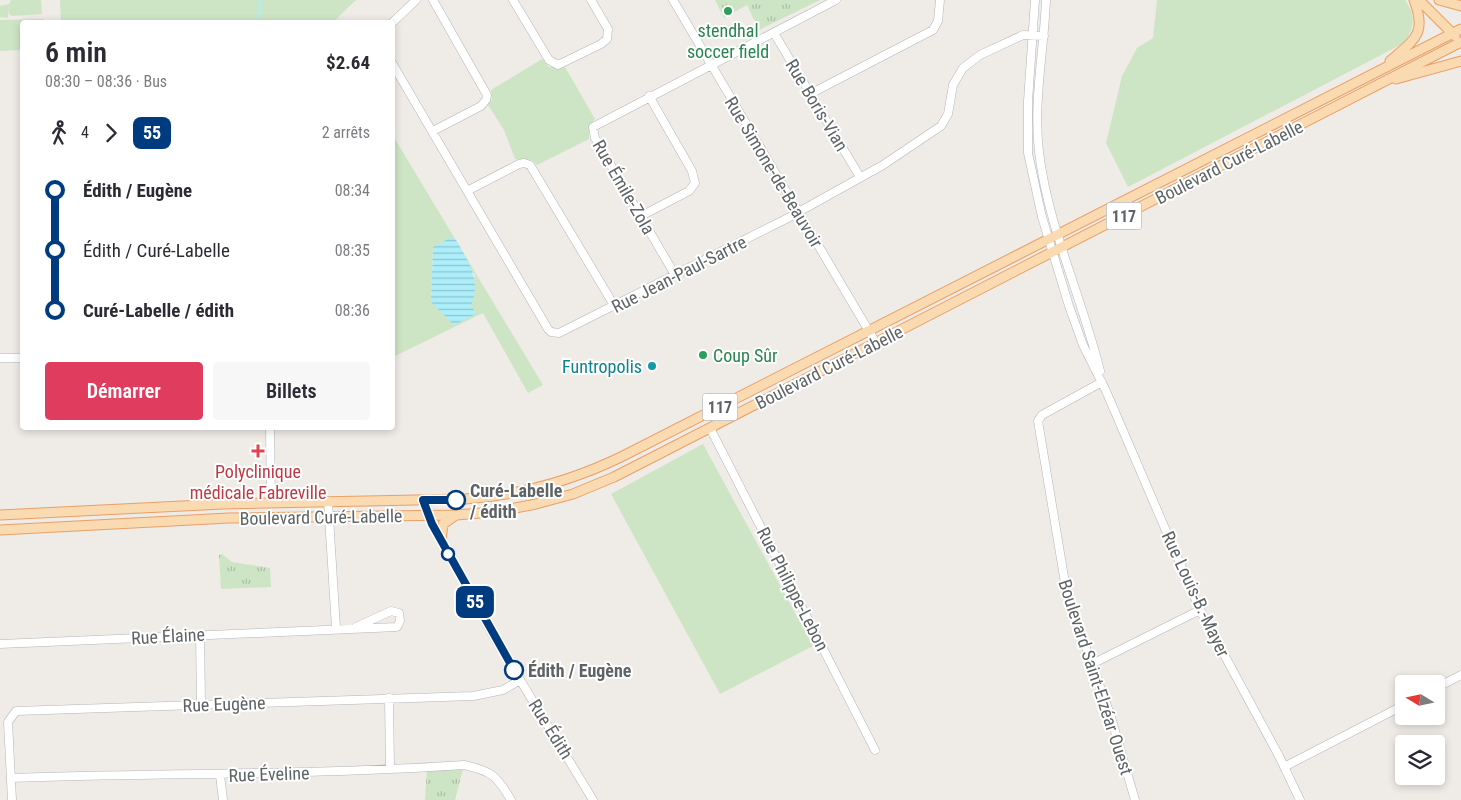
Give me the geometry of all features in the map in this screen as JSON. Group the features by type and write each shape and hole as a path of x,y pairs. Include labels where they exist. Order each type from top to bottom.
{"main road":[{"path":"1379,70 1408,46 1418,34 1420,20 1414,0"},
{"path":"1419,0 1461,41"},
{"path":"1439,0 1461,6"},
{"name":"Boulevard Curé-Labelle","path":"0,515 271,502 423,500 504,496 539,489 586,473 1461,29"},
{"name":"Boulevard Curé-Labelle","path":"0,530 229,518 456,515 513,509 573,494 619,474 710,428 1461,41"},
{"path":"1384,82 1461,61"},
{"path":"441,540 443,524 456,515"}],"street":[{"path":"395,20 416,0"},
{"path":"433,0 487,95 486,100 481,106 433,131"},
{"path":"513,0 549,60 558,65 601,44 607,39 608,29 591,0"},
{"name":"Rue Simone-de-Beauvoir","path":"673,0 876,343"},
{"name":"Rue Émile-Zola","path":"675,276 595,138 593,129 597,124 836,0"},
{"path":"810,94 933,30 937,23 940,0"},
{"path":"1035,0 1028,101 1028,148 1035,191 1052,253"},
{"path":"1046,0 1038,142 1044,183 1062,248"},
{"name":"Rue Boris-Vian","path":"774,33 860,177"},
{"name":"Rue Jean-Paul-Sartre","path":"395,68 551,332 562,333 798,212 883,165 941,126 948,114 953,85 963,68 980,55 1023,35 1044,36"},
{"path":"641,216 689,191 695,183 692,171 650,96"},
{"path":"467,191 519,164 528,164 615,307"},
{"name":"Rue Louis-B.-Mayer","path":"1062,248 1092,339 1102,382"},
{"name":"Rue Louis-B.-Mayer","path":"1052,253 1083,345 1102,382 1200,610 1284,766 1300,800"},
{"path":"0,358 20,358"},
{"name":"Boulevard Saint-Elzéar Ouest","path":"1102,382 1038,419 1065,588 1117,736 1135,800"},
{"name":"Rue Philippe-Lebon","path":"710,428 875,750"},
{"path":"270,430 271,502"},
{"name":"Rue Édith","path":"423,500 441,540 520,680 593,800"},
{"path":"328,501 336,628"},
{"path":"1092,664 1200,610"},
{"name":"Rue Élaine","path":"0,644 398,626 400,621 399,613 390,611 356,627"},
{"path":"200,634 200,704"},
{"path":"1445,683 1461,675"},
{"name":"Rue Eugène","path":"12,800 8,722 16,711 473,696 503,690 520,680"},
{"path":"389,698 390,769"},
{"path":"1284,766 1395,710"},
{"name":"Rue Éveline","path":"11,778 137,774 220,775 464,765 486,770 499,779 512,800"},
{"path":"220,775 223,800"}],"green space":[{"path":"11,0 41,0 42,14 12,16 9,14 9,5 8,18 0,17 0,6 9,4"},
{"path":"60,0 356,0 335,20 61,20"},
{"path":"715,0 820,0 759,30 747,5 724,18"},
{"path":"1157,0 1405,0 1409,5 1413,21 1404,43 1128,187 1106,143 1122,76 1137,48 1153,38"},
{"path":"44,19 20,20 20,50 0,51 0,20"},
{"path":"542,59 549,67 565,67 595,119 589,126 589,139 537,165 532,160 515,159 504,130 488,105 492,99 491,90"},
{"path":"395,139 543,385 528,393 483,313 395,356","holes":["433,247 475,274 471,305 431,302"]},
{"path":"703,444 813,646 720,694 611,494"},
{"path":"222,554 232,562 270,568 271,587 221,589 219,555"},
{"path":"464,765 455,800 425,800 427,768"}],"water":[{"path":"452,237 456,240 472,271 475,288 471,305 476,314 454,325 431,302 433,247"}],"waterway":[{"path":"259,20 260,0"}],"bus line":[{"name":"55","path":"456,500 423,500 432,524 514,670"}],"place":[{"name":"stendhal soccer field","path":"728,11"},
{"name":"Coup Sûr","path":"703,355"},
{"name":"Funtropolis","path":"652,366"},
{"name":"Polyclinique médicale Fabreville","path":"258,451"},
{"name":"Curé-Labelle / édith","path":"456,500"},
{"name":"Édith / Eugène","path":"514,670"}]}
